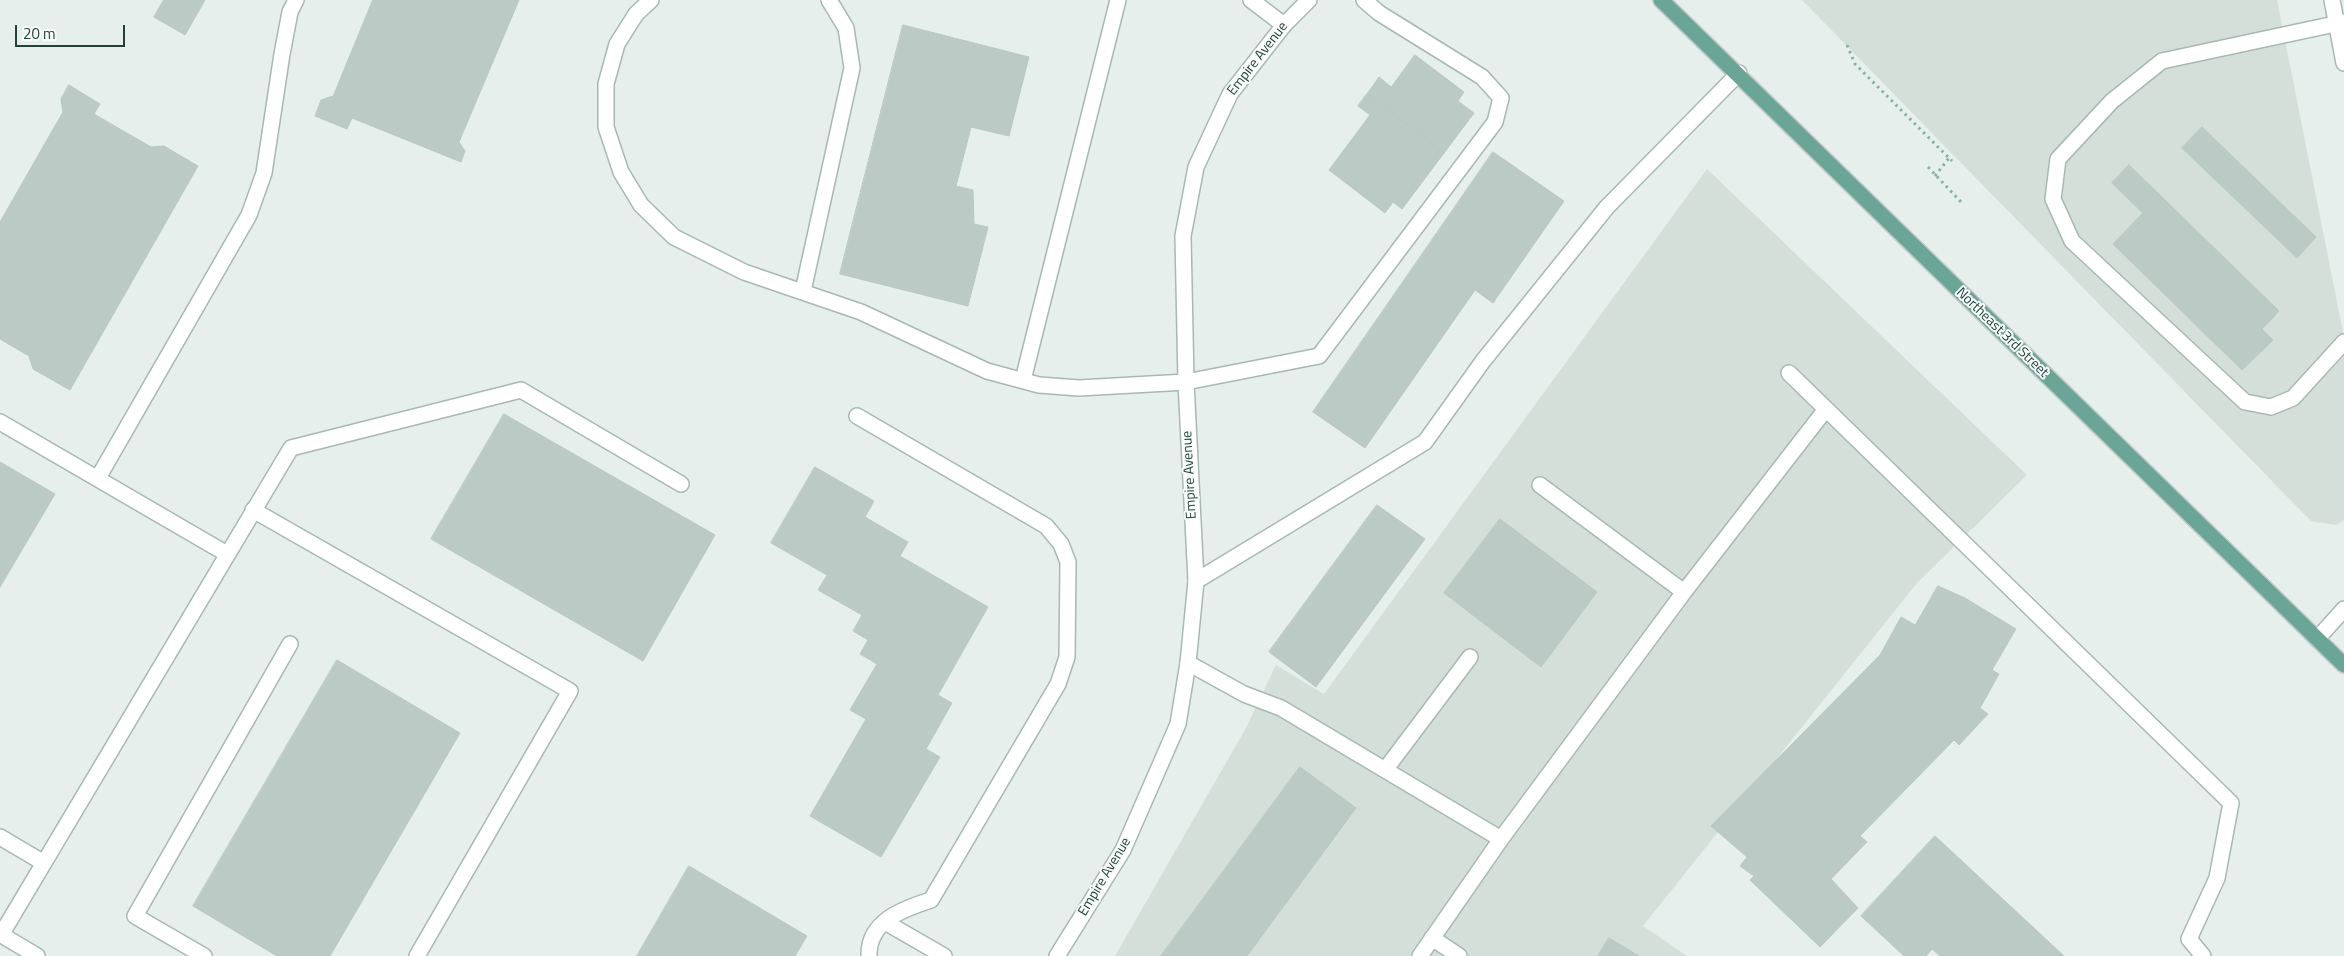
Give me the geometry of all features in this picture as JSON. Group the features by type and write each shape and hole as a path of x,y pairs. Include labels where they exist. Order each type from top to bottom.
{"main road":[{"name":"Northeast 3rd Street","path":"1661,0 1739,73 1901,235 2344,665"}],"street":[{"path":"98,478 249,215 264,173 282,54 290,12 296,0"},
{"path":"650,0 636,14 617,44 606,84 606,127 621,172 641,206 674,237 744,272 861,312 988,371 1040,385 1079,388 1186,382 1319,356 1495,122 1501,98 1482,78 1379,13 1364,0"},
{"path":"803,291 852,68 846,28 829,0"},
{"path":"1023,380 1118,0"},
{"path":"1251,0 1284,25"},
{"name":"Empire Avenue","path":"1057,956 1123,850 1178,724 1188,663 1196,581 1186,382 1182,236 1196,166 1230,94 1284,25 1308,0"},
{"path":"2332,0 2340,23 2344,63"},
{"path":"2340,23 2162,61 2112,101 2058,159 2053,199 2072,241 2246,402 2271,407 2293,398 2344,342"},
{"path":"1196,581 1425,442 1483,360 1607,207 1739,73"},
{"path":"1790,374 2231,803 2217,878 2189,939 2203,956"},
{"path":"37,956 1,935 291,448 521,390 681,484"},
{"path":"1420,956 1501,839 1684,592 1826,409"},
{"path":"858,416 1046,526 1061,544 1068,562 1067,657 1058,684 931,900 899,910 878,927 869,946 869,956"},
{"path":"0,422 227,554"},
{"path":"1540,485 1684,592"},
{"path":"254,510 570,691 417,956"},
{"path":"2317,639 2344,609"},
{"path":"204,956 134,916 290,644"},
{"path":"1385,770 1470,657"},
{"path":"1188,663 1244,694 1281,708 1501,839"},
{"path":"0,838 44,863"},
{"path":"885,922 944,956"},
{"path":"1432,938 1460,956"}],"path":[{"path":"1847,45 1855,64 1951,160 1935,176"},
{"path":"1928,168 1962,203"}],"shaded area":[{"path":"1802,0 2277,0 2344,337 2344,520 2336,525 2311,521"},
{"path":"1707,169 2027,475 1917,583 1643,926 1687,956 1115,956 1246,728 1276,665 1324,694"}],"building":[{"path":"164,0 205,0 185,35 154,17"},
{"path":"373,0 519,0 459,142 465,151 461,162 352,118 347,129 315,116 321,100 333,96"},
{"path":"903,25 1029,57 1009,136 971,127 956,186 973,190 974,224 988,227 968,306 840,274"},
{"path":"1415,55 1464,92 1458,101 1474,113 1444,153 1367,94 1379,77 1391,87"},
{"path":"69,85 100,104 94,114 151,147 164,146 198,166 70,390 33,369 29,356 0,339 0,222 63,112 61,99"},
{"path":"1367,94 1444,153 1402,209 1393,202 1385,213 1329,170 1370,115 1358,106"},
{"path":"2202,127 2316,237 2297,258 2182,148"},
{"path":"1493,152 1564,201 1493,303 1475,290 1365,448 1313,412"},
{"path":"2129,165 2279,311 2262,329 2273,340 2242,370 2113,244 2143,213 2112,183"},
{"path":"504,414 715,535 643,661 431,539"},
{"path":"0,462 55,494 0,587"},
{"path":"815,467 874,501 865,517 908,542 900,556 988,607 938,695 952,703 926,749 940,757 881,857 810,816 866,719 850,710 877,664 860,654 868,640 853,631 862,615 818,590 827,575 771,543"},
{"path":"1377,505 1425,539 1316,687 1269,652"},
{"path":"1500,519 1597,592 1541,667 1444,593"},
{"path":"1938,586 1965,598 2016,629 1992,670 1999,674 1980,708 1988,714 1959,745 1954,740 1860,836 1867,842 1831,879 1858,908 1820,947 1750,880 1754,876 1740,866 1747,857 1711,826 1880,655 1901,617 1915,625"},
{"path":"337,660 460,733 330,956 277,956 193,906"},
{"path":"1300,767 1356,808 1247,956 1161,956"},
{"path":"1935,836 2064,956 1940,956 1932,949 1926,956 1904,956 1861,916"},
{"path":"689,866 807,936 795,956 637,956"},
{"path":"1609,938 1639,956 1598,956"}]}
